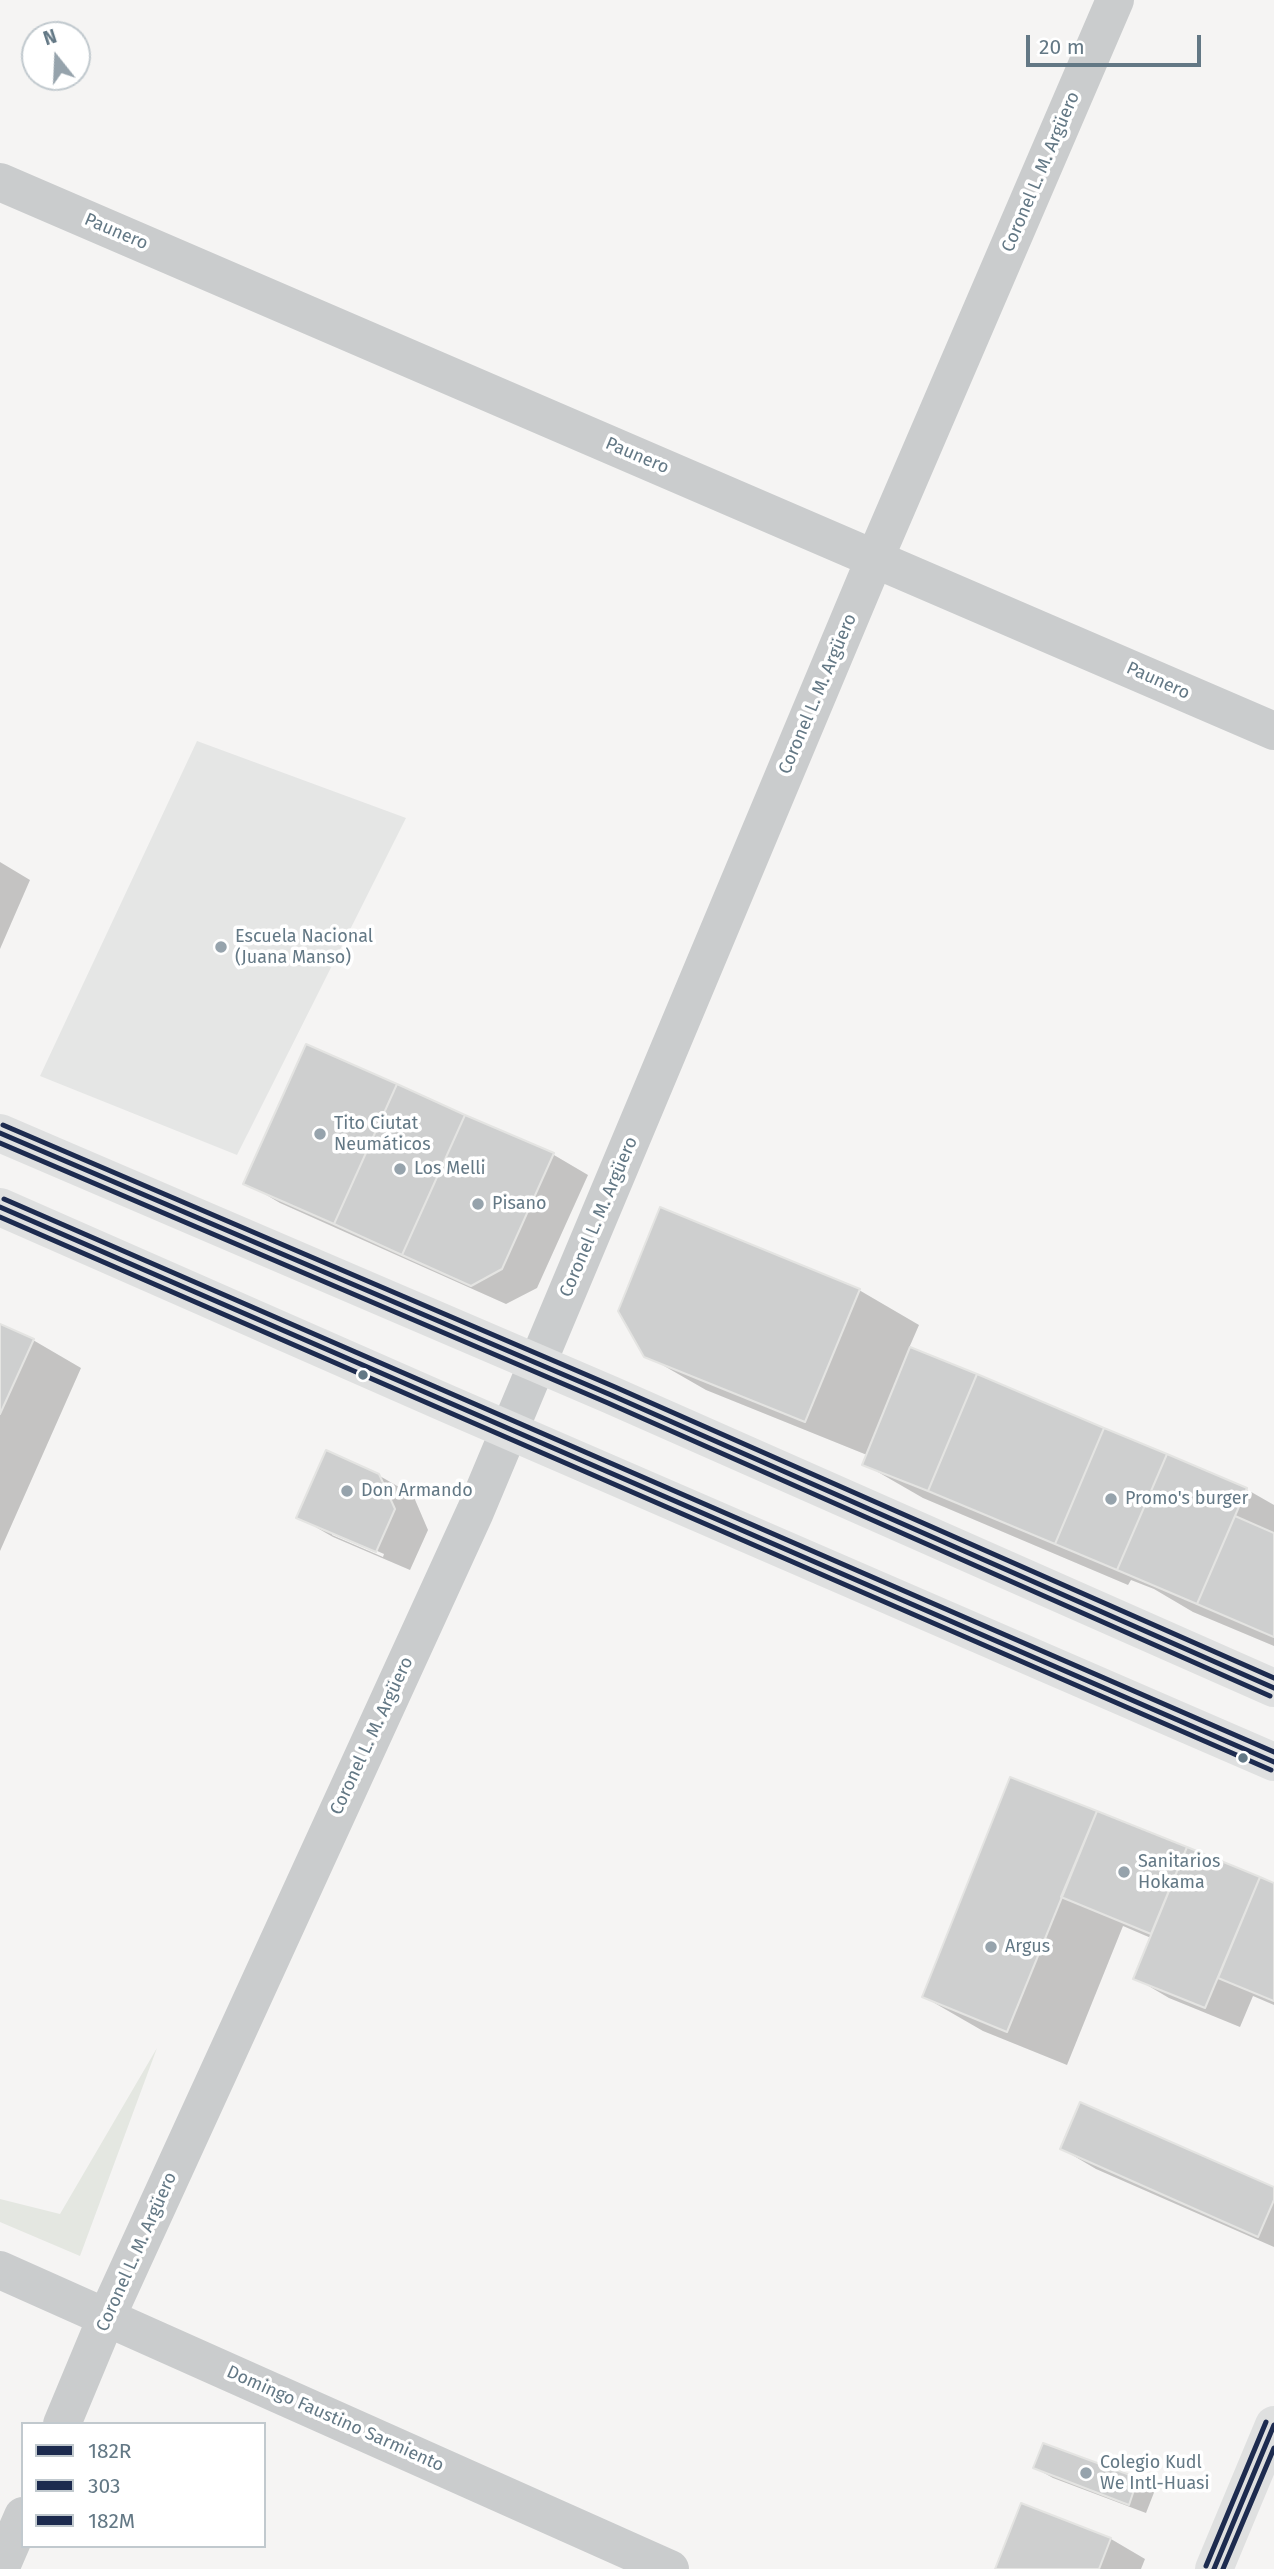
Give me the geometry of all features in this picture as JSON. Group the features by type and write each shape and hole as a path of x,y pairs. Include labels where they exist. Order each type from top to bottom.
{"main road":[{"path":"0,1133 537,1364 1274,1688"},
{"path":"0,1207 1274,1762"},
{"path":"1214,2569 1274,2425"}],"street":[{"name":"Coronel L. M. Argüero","path":"63,2422 107,2316 475,1512 875,558 1115,0"},
{"name":"Paunero","path":"0,182 1274,732"},
{"name":"Domingo Faustino Sarmiento","path":"0,2270 670,2569"},
{"path":"1,2569 21,2521"}],"shaded area":[{"name":"Escuela Nacional (Juana Manso)","path":"197,741 406,818 237,1155 40,1076"},
{"path":"157,2048 80,2256 0,2222 0,2199 60,2214"}],"building":[{"name":"Tito Ciutat Neumáticos","path":"306,1044 397,1084 334,1224 243,1184"},
{"name":"Los Melli","path":"397,1084 465,1115 402,1255 334,1224"},
{"name":"Pisano","path":"465,1115 554,1153 502,1269 471,1286 402,1255"},
{"path":"660,1207 860,1289 805,1422 644,1357 618,1311"},
{"path":"0,1324 34,1339 0,1414"},
{"path":"910,1347 977,1374 928,1491 862,1465"},
{"path":"977,1374 1104,1428 1055,1544 928,1491"},
{"name":"Promo's burger","path":"1104,1428 1167,1454 1117,1570 1055,1544"},
{"name":"Don Armando","path":"326,1450 379,1474 395,1509 376,1552 296,1518"},
{"path":"1167,1454 1247,1488 1197,1604 1117,1570"},
{"path":"1235,1516 1274,1533 1274,1637 1197,1604"},
{"name":"Argus","path":"1010,1777 1097,1811 1007,2032 922,1997"},
{"name":"Sanitarios Hokama","path":"1097,1811 1187,1847 1151,1934 1061,1897"},
{"path":"1187,1847 1260,1877 1205,2008 1133,1979"},
{"path":"1260,1877 1274,1883 1274,2001 1218,1978"},
{"path":"1080,2102 1274,2187 1274,2200 1258,2237 1060,2149"},
{"name":"Colegio Kudl We Intl-Huasi","path":"1043,2443 1138,2478 1129,2505 1033,2468"},
{"path":"1021,2503 1111,2538 1099,2569 995,2569"}],"transit line":[{"name":"182M","path":"3,1125 615,1387 1274,1678"},
{"name":"182R","path":"0,1133 611,1395 1274,1688"},
{"name":"303","path":"0,1143 608,1403 1270,1696"},
{"name":"182M","path":"4,1199 1274,1752"},
{"name":"182R","path":"0,1207 1274,1762"},
{"name":"303","path":"0,1217 1271,1770"},
{"name":"182M","path":"1206,2566 1266,2422"},
{"name":"182R","path":"1214,2569 1274,2425"},
{"name":"303","path":"1223,2569 1274,2448"}],"place":[{"name":"Escuela Nacional (Juana Manso)","path":"221,947"},
{"name":"Tito Ciutat Neumáticos","path":"320,1134"},
{"name":"Los Melli","path":"400,1169"},
{"name":"Pisano","path":"478,1204"},
{"name":"Don Armando","path":"347,1491"},
{"name":"Promo's burger","path":"1111,1499"},
{"name":"Sanitarios Hokama","path":"1124,1872"},
{"name":"Argus","path":"991,1947"},
{"name":"Colegio Kudl We Intl-Huasi","path":"1086,2473"}]}
